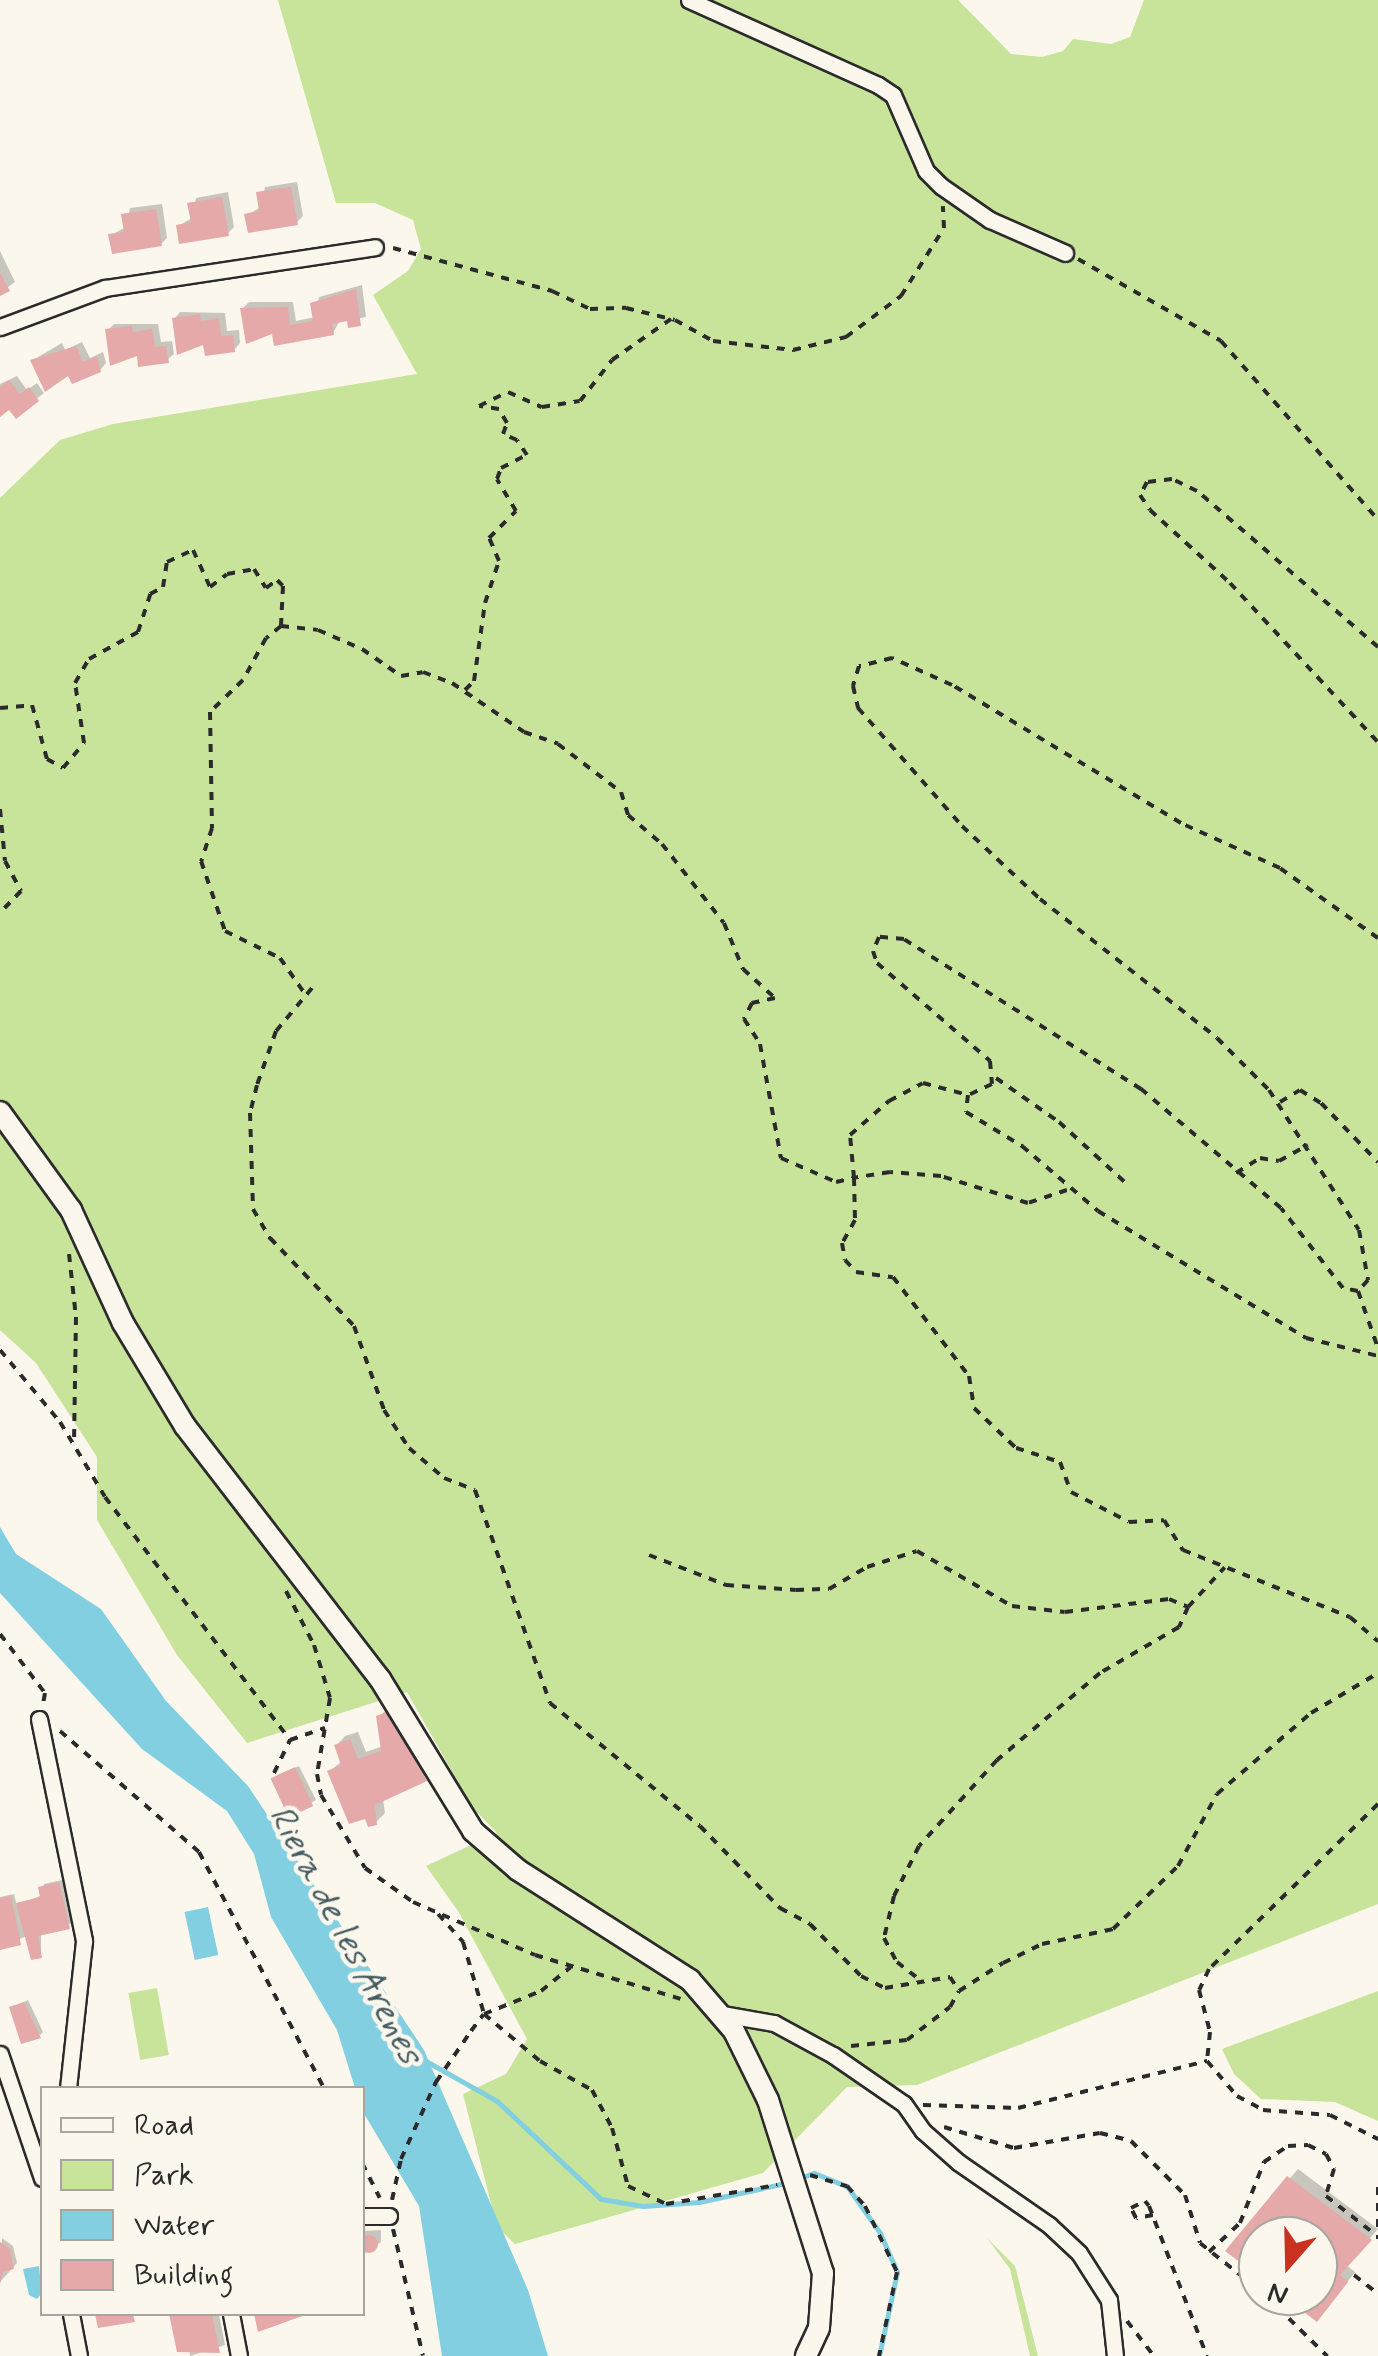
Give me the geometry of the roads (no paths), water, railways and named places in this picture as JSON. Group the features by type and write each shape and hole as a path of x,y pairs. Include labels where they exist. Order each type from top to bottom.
{"street":[{"path":"689,0 848,66 893,95 926,170 941,186 990,220 1065,253"},
{"path":"0,327 105,288 375,247"},
{"path":"0,1112 71,1210 123,1324 185,1426 380,1680 472,1831 534,1880 667,1962 722,2014 768,2100 796,2180 824,2292 819,2328 806,2356"},
{"path":"39,1719 84,1941 68,2086"},
{"path":"722,2014 774,2024 823,2050 909,2110 958,2162 1079,2254 1111,2312 1114,2356"},
{"path":"0,2054 40,2172"},
{"path":"365,2216 388,2216"},
{"path":"71,2316 79,2356"},
{"path":"231,2316 240,2356"}],"water":[{"name":"Riera de les Arenes","path":"0,1527 16,1554 101,1609 166,1701 248,1786 424,2050 528,2290 548,2356 442,2356 419,2206 365,2115 365,2086 354,2086 337,2030 271,1917 254,1854 227,1811 142,1749 0,1593"},
{"path":"208,1907 218,1955 195,1960 185,1912"},
{"path":"39,2266 37,2299 29,2295 23,2269"}],"waterway":[{"name":"Riera de les Arenes","path":"424,2060 497,2101 601,2199 643,2206 699,2202 790,2182"},
{"path":"800,2178 814,2173 847,2186 880,2233 897,2272 879,2356"}]}
